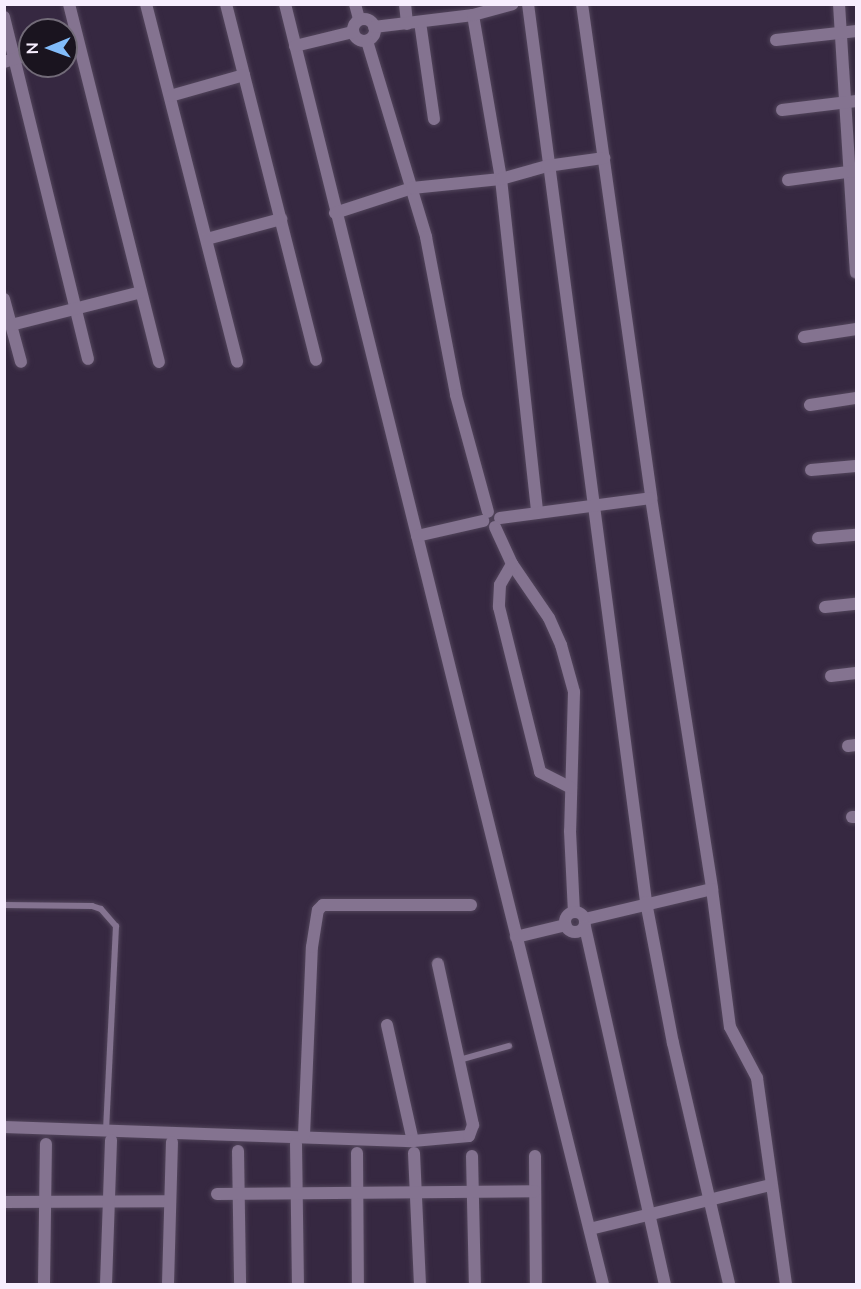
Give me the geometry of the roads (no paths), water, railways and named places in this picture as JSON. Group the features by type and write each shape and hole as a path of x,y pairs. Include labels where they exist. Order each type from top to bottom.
{"street":[{"path":"146,4 237,362"},
{"path":"226,4 316,360"},
{"path":"285,4 603,1284"},
{"path":"353,32 359,19 356,4"},
{"path":"405,4 414,23 434,118"},
{"path":"374,27 414,23 513,4"},
{"path":"528,4 547,166 646,902 673,1043 729,1284"},
{"path":"582,4 651,498 712,889 730,1027 755,1072 786,1284"},
{"path":"839,4 851,101 856,272"},
{"path":"466,12 501,179 537,513"},
{"path":"4,17 10,60 88,359"},
{"path":"353,32 358,39 367,40 373,35 374,27 369,20 359,19"},
{"path":"776,40 856,31"},
{"path":"295,46 353,32"},
{"path":"367,40 412,188 438,297 456,395 489,528 497,523 537,513 651,498"},
{"path":"78,65 159,362"},
{"path":"170,96 244,75"},
{"path":"782,110 851,101"},
{"path":"336,213 412,188 501,179 547,166 604,158"},
{"path":"788,180 853,171"},
{"path":"207,239 281,219"},
{"path":"11,325 141,292"},
{"path":"4,299 21,362"},
{"path":"804,337 856,329"},
{"path":"810,405 856,398"},
{"path":"811,470 856,466"},
{"path":"417,536 486,516"},
{"path":"497,523 512,564 549,618 570,673 576,715 571,788 581,920 666,1284"},
{"path":"818,538 856,535"},
{"path":"512,564 500,585 499,607 540,772 571,788"},
{"path":"825,607 856,604"},
{"path":"831,676 856,673"},
{"path":"566,926 568,915 581,920 646,902 712,889"},
{"path":"298,1284 297,1193 312,947 318,910 323,905 471,905"},
{"path":"516,937 566,926 579,932 581,920"},
{"path":"4,1128 108,1134 300,1139 414,1147 463,1137 472,1132 438,964"},
{"path":"387,1025 414,1147 420,1284"},
{"path":"106,1284 109,1198 108,1134"},
{"path":"168,1284 172,1142"},
{"path":"44,1284 46,1144"},
{"path":"238,1151 240,1284"},
{"path":"357,1153 358,1284"},
{"path":"472,1156 475,1284"},
{"path":"535,1156 536,1284"},
{"path":"590,1229 771,1185"},
{"path":"217,1194 535,1191"},
{"path":"4,1202 109,1198 169,1201"}],"lane":[{"path":"4,904 92,906 101,909 116,926 108,1134"},
{"path":"459,1060 509,1046"}]}
